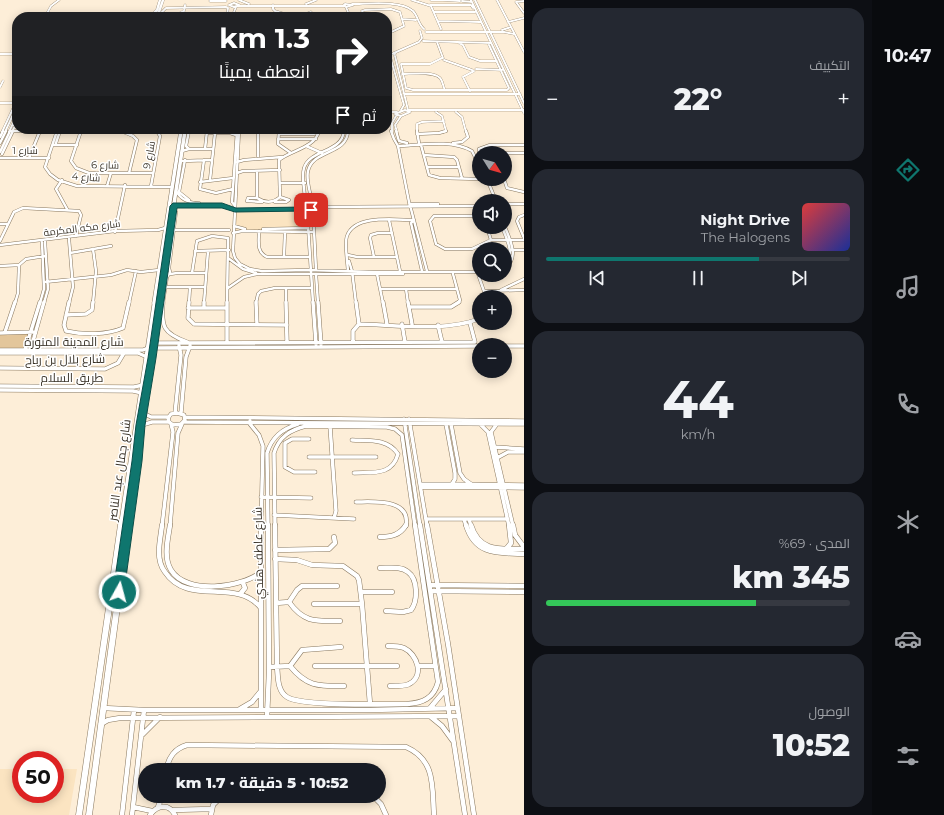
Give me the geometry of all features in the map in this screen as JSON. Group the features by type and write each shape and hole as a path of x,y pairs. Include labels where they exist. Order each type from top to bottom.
{"main road":[{"path":"155,12 160,0"},
{"path":"159,12 164,2"},
{"name":"شارع جمال عبد الناصر","path":"168,230 173,208 173,188 183,161 183,134"},
{"name":"شارع جمال عبد الناصر","path":"128,502 137,461 142,413 173,188 183,134"},
{"name":"شارع جمال عبد الناصر","path":"89,815 104,708 136,423 147,357 152,346 157,304"},
{"name":"شارع جمال عبد الناصر","path":"79,815 127,512"}],"street":[{"path":"49,12 61,0"},
{"path":"231,12 230,5 233,0 237,5 331,6"},
{"path":"239,0 253,5"},
{"path":"303,4 317,0 318,3 316,4"},
{"path":"413,0 430,5 471,5 484,26"},
{"path":"413,0 429,5 435,11 475,11"},
{"path":"431,0 471,1 524,103"},
{"path":"392,114 409,111 524,112 497,61 475,0"},
{"path":"497,0 524,52"},
{"path":"210,1 226,1"},
{"path":"524,1 516,2 524,13"},
{"path":"273,6 321,3 346,5 350,3 399,6 412,11 420,31 422,38 421,41 392,54"},
{"path":"161,8 169,6 169,4 392,4 406,7 414,12 420,27 425,31"},
{"path":"169,6 230,5"},
{"path":"233,12 237,5"},
{"path":"346,5 349,12"},
{"path":"430,5 435,11 442,29"},
{"path":"182,12 184,11 185,6"},
{"path":"162,12 166,8 185,6 226,7 228,8 228,12"},
{"path":"273,6 275,11 278,12"},
{"path":"363,12 363,10 391,9 400,12 404,26 392,32"},
{"path":"435,11 475,11"},
{"path":"454,12 457,21"},
{"path":"508,22 524,18"},
{"path":"403,20 416,21"},
{"path":"439,21 480,21"},
{"path":"420,31 487,31 505,30 511,27"},
{"path":"425,31 442,29 506,32 514,34"},
{"path":"429,30 459,30"},
{"path":"423,41 425,31"},
{"path":"392,54 423,41 490,44"},
{"path":"437,42 444,59"},
{"path":"442,42 441,44 444,59"},
{"path":"464,44 469,57 480,61 497,61"},
{"path":"457,93 508,89 502,70 490,44"},
{"path":"0,54 12,54"},
{"path":"392,56 396,64 409,111"},
{"path":"392,58 404,105 397,113 392,123"},
{"path":"396,64 430,64 444,59 474,71 502,70"},
{"path":"401,64 406,88 409,90 445,90 520,94"},
{"path":"469,91 463,77 474,71"},
{"path":"402,74 428,74 437,77 440,79 445,90"},
{"path":"0,86 3,81"},
{"path":"404,93 514,93 518,90"},
{"path":"0,103 12,103"},
{"path":"400,142 395,125 401,116 409,111 491,111"},
{"path":"417,134 445,132 446,130 442,116 436,112"},
{"path":"442,116 445,112"},
{"path":"435,143 459,143 468,137 461,116 456,112"},
{"path":"397,113 401,116"},
{"path":"0,124 12,121"},
{"path":"444,121 418,123 416,126 429,175 433,177 472,178"},
{"path":"0,137 12,122"},
{"path":"0,143 12,123"},
{"path":"0,157 12,124"},
{"path":"2,150 12,131"},
{"path":"392,131 394,141 398,146 410,206 427,271"},
{"path":"29,158 39,134"},
{"path":"48,158 57,134"},
{"name":"شارع 6","path":"81,134 72,161 75,168 87,172 153,173"},
{"path":"129,173 137,140 135,136 130,134"},
{"name":"شارع 9","path":"151,186 160,134"},
{"path":"188,134 186,146 189,149"},
{"path":"205,149 207,134"},
{"path":"210,180 215,134"},
{"path":"233,134 236,135 232,194 232,202 235,208"},
{"path":"237,134 238,162 237,173 234,180 235,208 233,232 234,255 242,266 260,271 427,271 472,273"},
{"path":"258,134 258,156"},
{"path":"291,153 278,144 279,134 313,134 317,138"},
{"path":"238,162 282,157 306,146 317,138 318,134"},
{"path":"316,347 307,209 304,205 305,166 310,160 342,140 344,134"},
{"path":"323,202 315,202 311,199 308,183 309,166 317,159 344,144 348,138 348,134"},
{"path":"278,139 317,138"},
{"path":"396,143 453,145 467,148 472,152"},
{"path":"398,146 426,143"},
{"path":"53,145 77,145"},
{"path":"486,146 524,145"},
{"path":"306,146 322,153"},
{"path":"182,149 213,149"},
{"path":"512,152 524,153"},
{"path":"279,163 287,155"},
{"path":"424,155 451,156 456,158 462,178"},
{"path":"258,156 263,159"},
{"path":"251,160 258,156"},
{"name":"شارع 1","path":"0,157 48,158"},
{"path":"238,157 246,160"},
{"path":"280,197 279,163 282,157"},
{"name":"شارع 4","path":"48,158 46,170 61,180 74,186 125,185 173,188"},
{"path":"270,159 279,163"},
{"path":"204,160 200,189 204,191 227,192 232,194"},
{"path":"195,203 184,197 180,192 183,161 212,160"},
{"path":"427,167 458,167"},
{"path":"237,168 243,171"},
{"path":"237,173 257,170 280,170"},
{"path":"257,170 257,198"},
{"path":"107,186 111,173"},
{"path":"61,180 56,187 56,191 67,209"},
{"path":"201,180 234,180"},
{"path":"280,182 308,183"},
{"path":"115,232 125,185"},
{"path":"506,186 507,188 524,192"},
{"path":"173,188 180,198 195,203 224,204 232,202"},
{"path":"227,192 233,189"},
{"path":"266,202 257,198 248,198 247,202 266,202 272,202 286,202 289,200 280,197"},
{"path":"272,202 280,197"},
{"path":"305,200 311,199"},
{"path":"315,202 314,232 321,347"},
{"path":"224,204 235,208"},
{"path":"173,208 222,206 270,209 276,212 277,209 472,205"},
{"path":"512,205 524,205"},
{"path":"0,241 14,212 18,209 77,210 81,213 76,236"},
{"path":"472,215 434,216 430,221 436,244 449,249 472,249 491,240 524,239 517,221 519,217 524,215"},
{"path":"389,220 400,271"},
{"path":"348,272 346,237 352,227 367,221 414,220"},
{"path":"414,220 411,223 422,272"},
{"path":"0,224 8,224"},
{"path":"234,226 244,229 308,230 314,232"},
{"path":"168,230 170,272 161,320 162,326 171,335 190,342"},
{"name":"شارع مكه المكرمة","path":"0,246 115,232 229,230"},
{"path":"233,232 279,230 285,232 308,230"},
{"path":"259,231 259,253 267,257 310,257"},
{"name":"شارع مكه المكرمة","path":"0,246 69,239 115,232"},
{"path":"284,257 285,232"},
{"path":"374,257 370,238 371,235 378,233 392,233"},
{"path":"489,234 491,240"},
{"path":"505,234 508,240"},
{"path":"507,234 508,240"},
{"path":"192,272 196,242 205,237 227,238 229,250 227,342"},
{"path":"69,239 73,287 63,328 68,332 116,332 121,330 125,325 136,271"},
{"path":"30,351 33,332 46,282 43,242"},
{"path":"70,253 111,246"},
{"path":"66,315 86,314 91,311 96,277 93,249"},
{"path":"195,251 229,250"},
{"path":"512,250 524,250"},
{"path":"204,308 208,251"},
{"path":"512,253 514,259 512,264"},
{"path":"0,266 19,265 26,259 44,256"},
{"path":"348,258 397,257"},
{"path":"228,258 243,269 257,274"},
{"path":"348,258 352,272 359,324 353,331 353,342"},
{"path":"5,332 18,293 19,265"},
{"path":"46,282 111,275 127,270 206,272"},
{"path":"228,288 244,277 257,274 311,272"},
{"path":"352,272 377,274 472,273"},
{"path":"377,274 387,324"},
{"path":"409,307 455,306 460,300 454,274"},
{"path":"500,290 524,279"},
{"path":"166,287 205,287"},
{"path":"190,287 188,318 191,322 198,324 227,325 287,325"},
{"path":"286,288 287,342"},
{"path":"256,325 258,294 265,289 312,288"},
{"path":"380,289 457,289"},
{"path":"406,289 412,324"},
{"path":"512,290 524,290"},
{"path":"188,308 228,308"},
{"path":"152,346 176,342 475,342 470,323 438,325 359,324"},
{"path":"402,324 405,342"},
{"path":"438,325 442,342"},
{"path":"0,332 33,332"},
{"path":"25,351 33,332"},
{"path":"175,413 181,352 176,342"},
{"path":"181,413 187,352 190,342"},
{"path":"152,346 179,348 472,346"},
{"name":"شارع المدينة المنورة","path":"30,351 124,353 138,352 152,346"},
{"path":"512,346 524,346"},
{"name":"شارع المدينة المنورة","path":"0,351 138,352 147,357"},
{"path":"181,352 187,352"},
{"name":"شارع بلال بن رباح","path":"0,368 105,368 118,363 124,353"},
{"name":"طريق السلام","path":"0,386 18,388 134,389 143,385"},
{"name":"طريق السلام","path":"0,390 18,388"},
{"name":"طريق السلام","path":"134,389 142,393"},
{"path":"142,413 151,417 169,417 175,413 181,413 185,417 250,420"},
{"path":"169,417 173,435 159,553 162,569 173,582 189,590 199,592 241,593 254,600 261,608"},
{"path":"185,417 178,433 167,554 170,568 177,577 191,585 204,586 243,583 251,580 261,572"},
{"path":"141,425 152,422 183,423 250,420 407,422 524,421"},
{"name":"شارع عاطف هندي","path":"250,420 260,433 262,440 261,710"},
{"name":"شارع عاطف هندي","path":"267,717 269,666 267,456 271,443 283,430 305,420"},
{"path":"407,422 446,424 524,424"},
{"path":"407,422 422,486 474,815"},
{"path":"407,422 465,815"},
{"path":"446,424 455,473 455,479 452,484"},
{"path":"451,424 460,473 464,479 472,484"},
{"path":"478,424 484,427 488,432 516,536 524,548"},
{"path":"497,424 491,432 512,540 507,548"},
{"path":"306,426 391,428 402,435 438,682 434,695 427,700 418,704 309,703 294,700 286,696 279,689 277,685 274,453 278,441 290,430 306,426"},
{"path":"330,426 336,511 334,518"},
{"path":"310,439 286,441 284,445 285,467 294,472 315,472"},
{"path":"352,440 384,442 393,447 398,454 396,462 384,472 354,473"},
{"path":"494,447 524,452"},
{"path":"497,458 508,452 524,452"},
{"path":"274,453 284,455"},
{"path":"398,454 404,454"},
{"path":"309,457 376,457"},
{"path":"422,486 452,484 502,486"},
{"path":"422,486 524,486"},
{"path":"261,497 311,498"},
{"path":"356,502 391,503 403,512 406,521 403,531 399,535 386,538 380,537"},
{"path":"274,514 354,519"},
{"path":"427,519 508,519"},
{"path":"464,519 467,534 482,548 496,553 524,554"},
{"path":"469,519 472,532 482,543 492,548 524,548"},
{"path":"406,521 414,521"},
{"path":"275,550 329,549 335,543 334,537"},
{"path":"276,559 297,560 307,564 343,566 353,572 359,580 370,704"},
{"path":"380,568 402,569 408,571 412,576 416,591 416,603 412,609 405,612 386,611"},
{"path":"241,593 245,588 243,583"},
{"path":"430,585 524,586"},
{"path":"276,603 288,602 302,586 337,586"},
{"path":"416,591 424,590"},
{"path":"431,591 524,592"},
{"path":"360,592 392,592"},
{"path":"288,602 297,614 307,620 340,621"},
{"path":"314,604 362,604"},
{"path":"388,646 397,646 408,651 413,655 418,666 417,675 411,682 407,684 390,686"},
{"path":"290,666 302,650 341,647"},
{"path":"269,666 290,666"},
{"path":"290,666 305,682 311,684 344,686"},
{"path":"315,666 397,666"},
{"path":"418,666 435,666"},
{"path":"429,708 439,699 446,689"},
{"path":"239,710 252,702 261,690"},
{"path":"261,698 264,701 268,699"},
{"path":"104,708 134,710 457,708"},
{"path":"122,815 134,710"},
{"path":"132,815 144,710"},
{"path":"430,716 446,730 455,743"},
{"path":"101,724 116,718 133,719 160,717 459,716"},
{"path":"141,736 160,717"},
{"path":"168,763 172,754 179,748 187,745 406,747 420,754 430,768 434,815"},
{"path":"133,807 151,813 158,807 160,803"},
{"path":"166,803 174,812 211,812"},
{"path":"380,803 386,815"},
{"path":"158,807 167,806"}],"shaded area":[{"path":"307,209 309,232 234,231 235,210"},
{"path":"33,331 28,349 0,349 0,333"},
{"path":"0,769 12,769 12,803 64,803 64,769 77,769 69,815 0,815"}],"route":[{"path":"119,592 142,413 152,358 173,206 222,206 235,210 311,210"}]}
